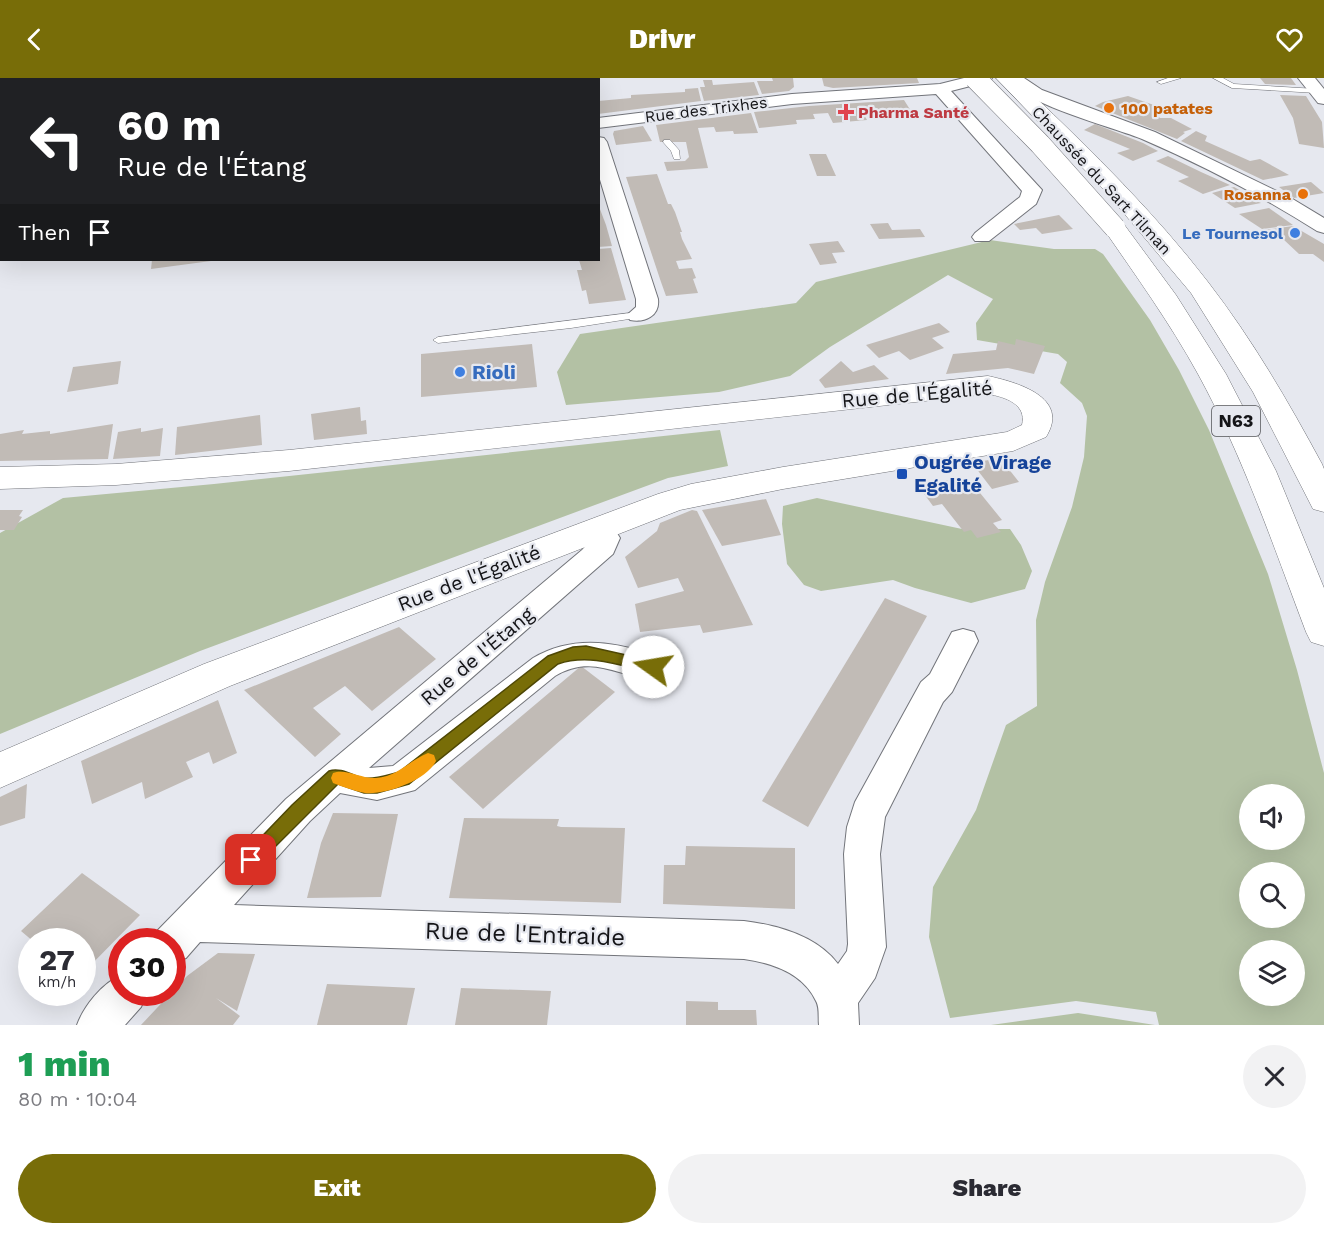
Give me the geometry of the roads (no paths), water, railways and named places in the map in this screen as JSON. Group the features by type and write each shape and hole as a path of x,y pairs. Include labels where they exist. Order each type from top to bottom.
{"main road":[{"name":"Chaussée du Sart Tilman","path":"975,78 1040,144 1115,228 1163,295 1212,374 1261,471 1324,632"},
{"name":"Chaussée du Sart Tilman","path":"1005,78 1070,141 1149,225 1208,299 1253,369 1310,471 1324,501"},
{"name":"Rue de l'Égalité","path":"0,478 92,477 174,471 988,385 1008,389 1024,396 1035,408 1039,420 1036,430 1013,441 691,495 217,675 0,770"}],"street":[{"name":"Rue des Trixhes","path":"600,123 659,120 811,90 940,89 984,78"},
{"path":"1013,78 1036,94 1156,140 1293,208 1324,227"},
{"path":"940,89 1032,190 1029,200 982,237"},
{"path":"600,148 647,299 646,311 638,315"},
{"path":"1293,208 1324,203"},
{"name":"Rue de l'Étang","path":"186,929 298,810 335,776 592,558 603,547 606,538 600,529"},
{"path":"838,1011 867,950 867,910 861,859 863,827 932,692 941,683 963,641"},
{"path":"335,776 364,785 377,785 403,779 544,667 563,655 597,654 653,667"},
{"name":"Rue de l'Entraide","path":"186,933 744,940 770,944 791,951 813,966 829,984 838,1011"},
{"path":"97,1025 115,1006"}],"lane":[{"path":"1161,82 1177,78"},
{"path":"1216,78 1232,86 1318,87"},
{"path":"667,142 675,150 677,157"},
{"path":"438,340 571,326 638,315"}],"place":[{"name":"100 patates","path":"1109,108"},
{"name":"Pharma Santé","path":"846,112"},
{"name":"Rosanna","path":"1303,194"},
{"name":"Le Tournesol","path":"1295,233"},
{"name":"Rioli","path":"460,372"},
{"name":"Ougrée Virage Egalité","path":"902,474"}]}
